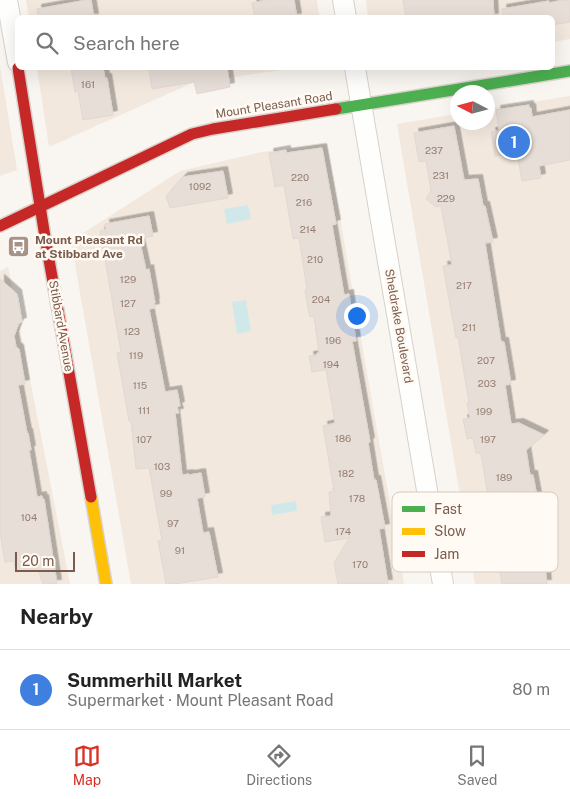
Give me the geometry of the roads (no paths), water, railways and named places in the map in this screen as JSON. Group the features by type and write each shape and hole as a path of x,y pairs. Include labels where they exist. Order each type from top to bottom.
{"main road":[{"name":"Stibbard Avenue","path":"18,70 106,584"},
{"name":"Mount Pleasant Road","path":"0,226 192,134 570,71"}],"street":[{"path":"7,0 15,45"},
{"path":"343,0 346,15"},
{"name":"Sheldrake Boulevard","path":"355,70 427,492"}],"water":[{"path":"248,205 251,219 227,224 224,209"},
{"path":"246,300 251,331 237,334 232,302"},
{"path":"296,501 297,511 272,515 271,505"}],"place":[{"name":"Summerhill Market","path":"514,142"},
{"name":"Mount Pleasant Rd at Stibbard Ave","path":"19,247"}]}
